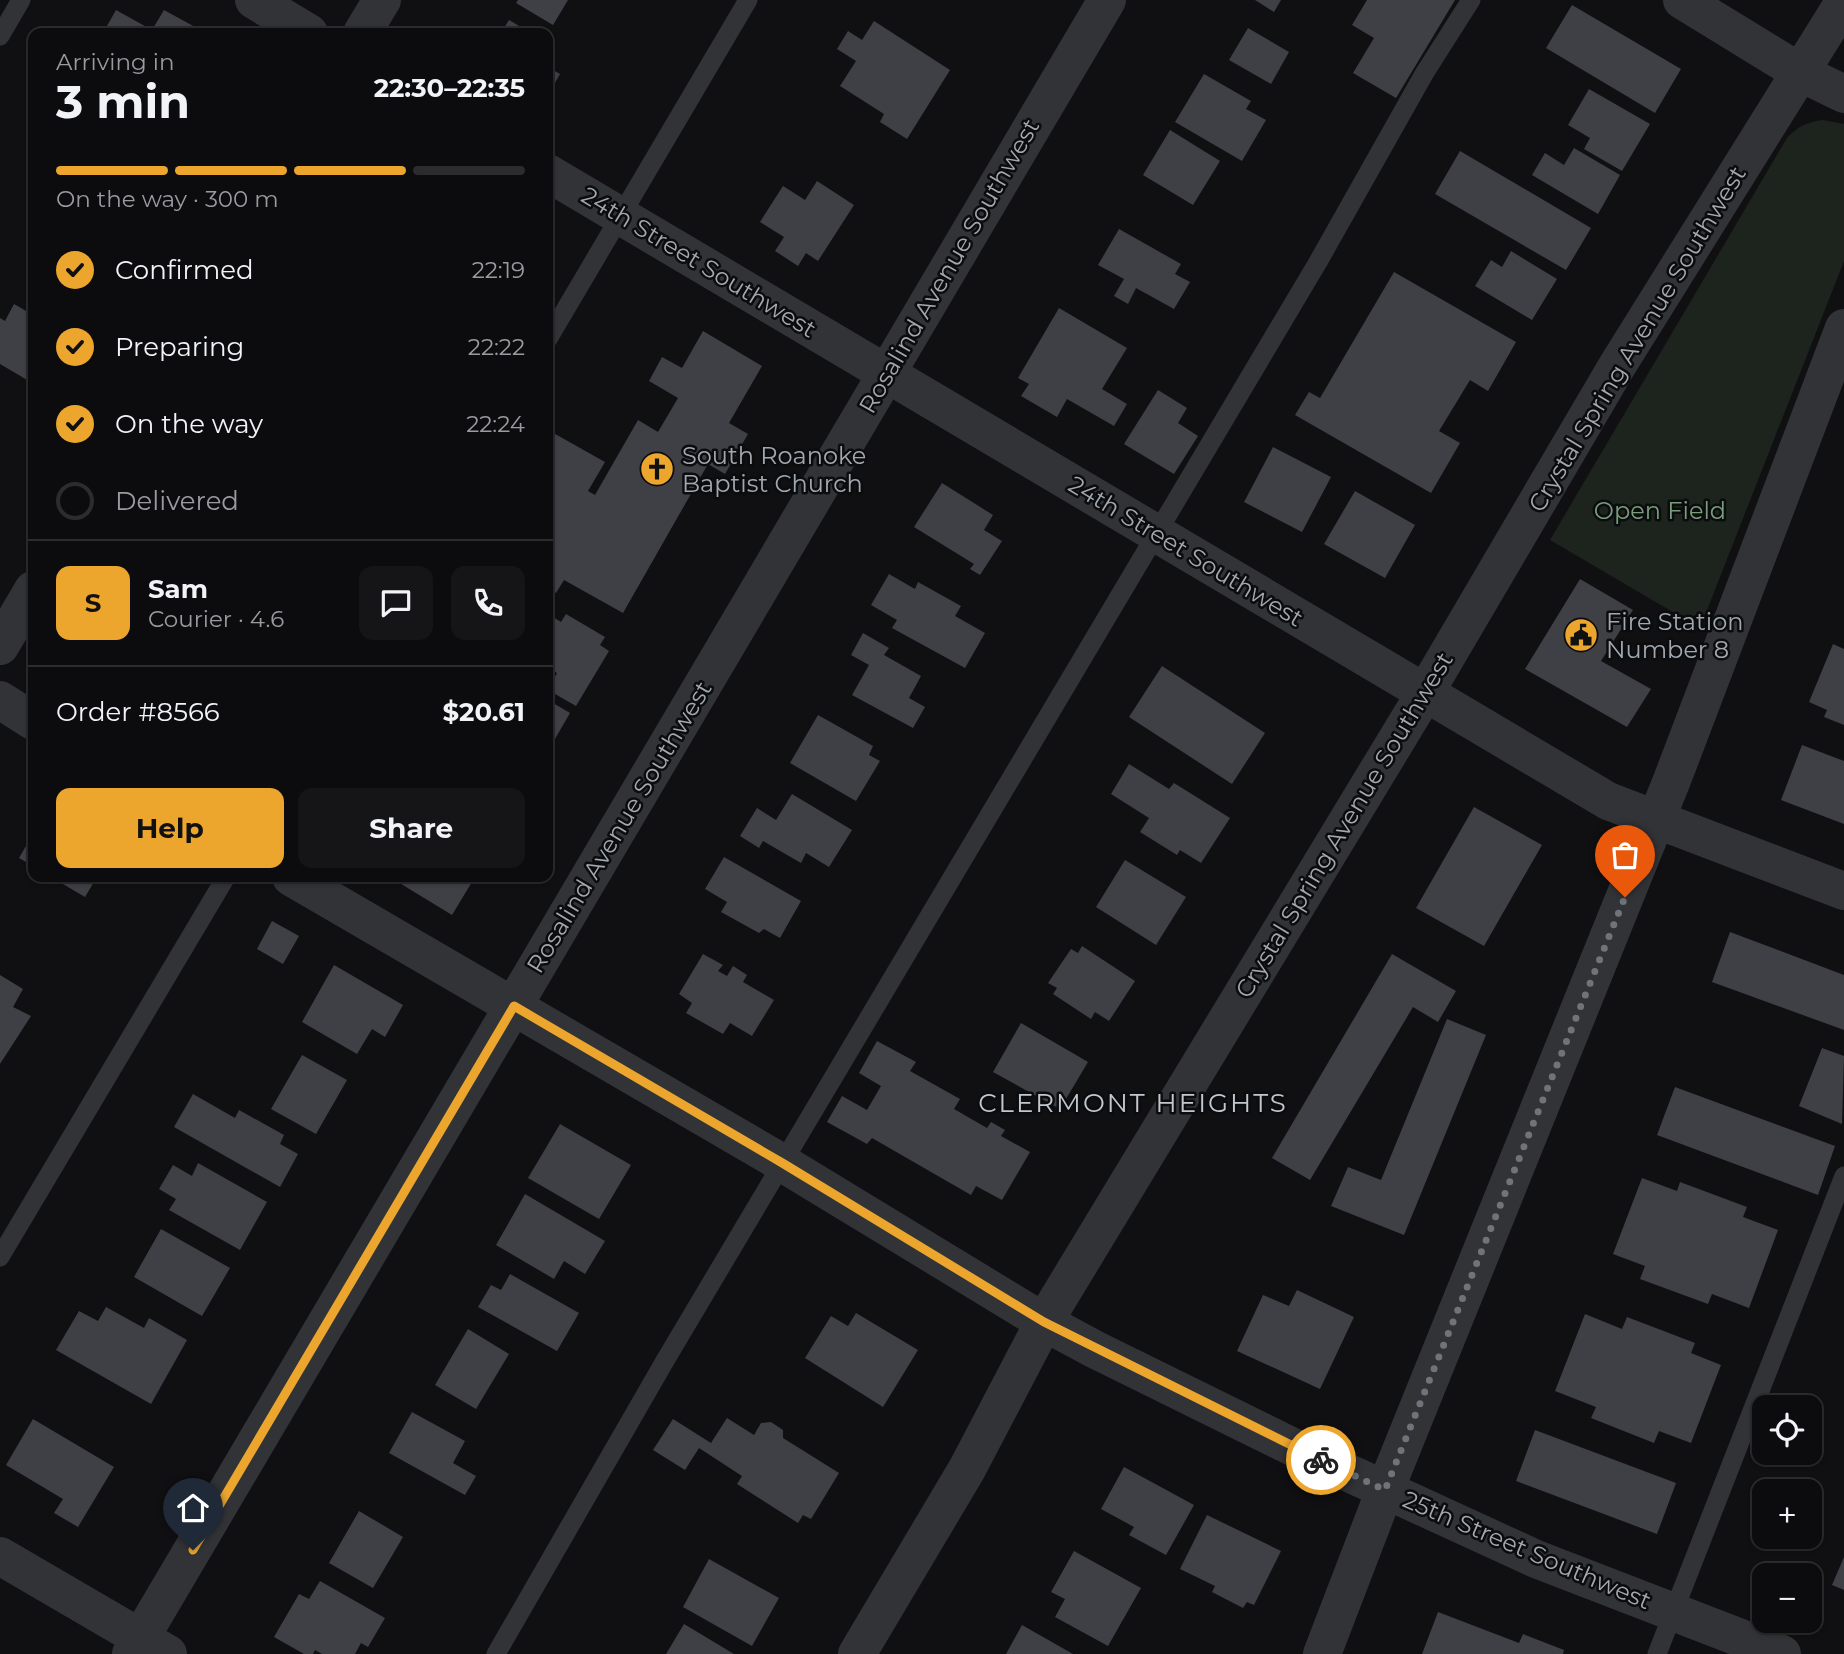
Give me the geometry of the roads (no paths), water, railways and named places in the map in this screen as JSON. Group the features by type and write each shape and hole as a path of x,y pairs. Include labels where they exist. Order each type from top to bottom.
{"street":[{"path":"254,0 301,28"},
{"path":"365,28 382,0"},
{"name":"Rosalind Avenue Southwest","path":"147,1648 514,1006 1107,0"},
{"path":"1682,0 1801,73 1844,94"},
{"name":"Crystal Spring Avenue Southwest","path":"856,1654 967,1469 1044,1322 1425,692 1617,366 1844,2"},
{"name":"24th Street Southwest","path":"553,176 1608,801 1844,891"},
{"path":"1322,1654 1385,1490 1657,820 1844,328"},
{"path":"0,646 28,598"},
{"path":"0,701 28,718"},
{"name":"25th Street Southwest","path":"300,882 784,1164 1044,1322 1291,1446 1536,1559 1782,1654"},
{"path":"0,1556 147,1648"}],"lane":[{"path":"0,36 21,0"},
{"path":"553,331 748,0"},
{"path":"496,1654 666,1359 1318,262 1424,74 1471,0"},
{"path":"0,1257 223,882"},
{"path":"1657,1654 1844,1176"}],"place":[{"name":"South Roanoke Baptist Church","path":"657,469"},
{"name":"Fire Station Number 8","path":"1581,635"}],"district":[{"name":"CLERMONT HEIGHTS","path":"1133,1103"}],"park label":[{"name":"Open Field","path":"1660,510"}]}
